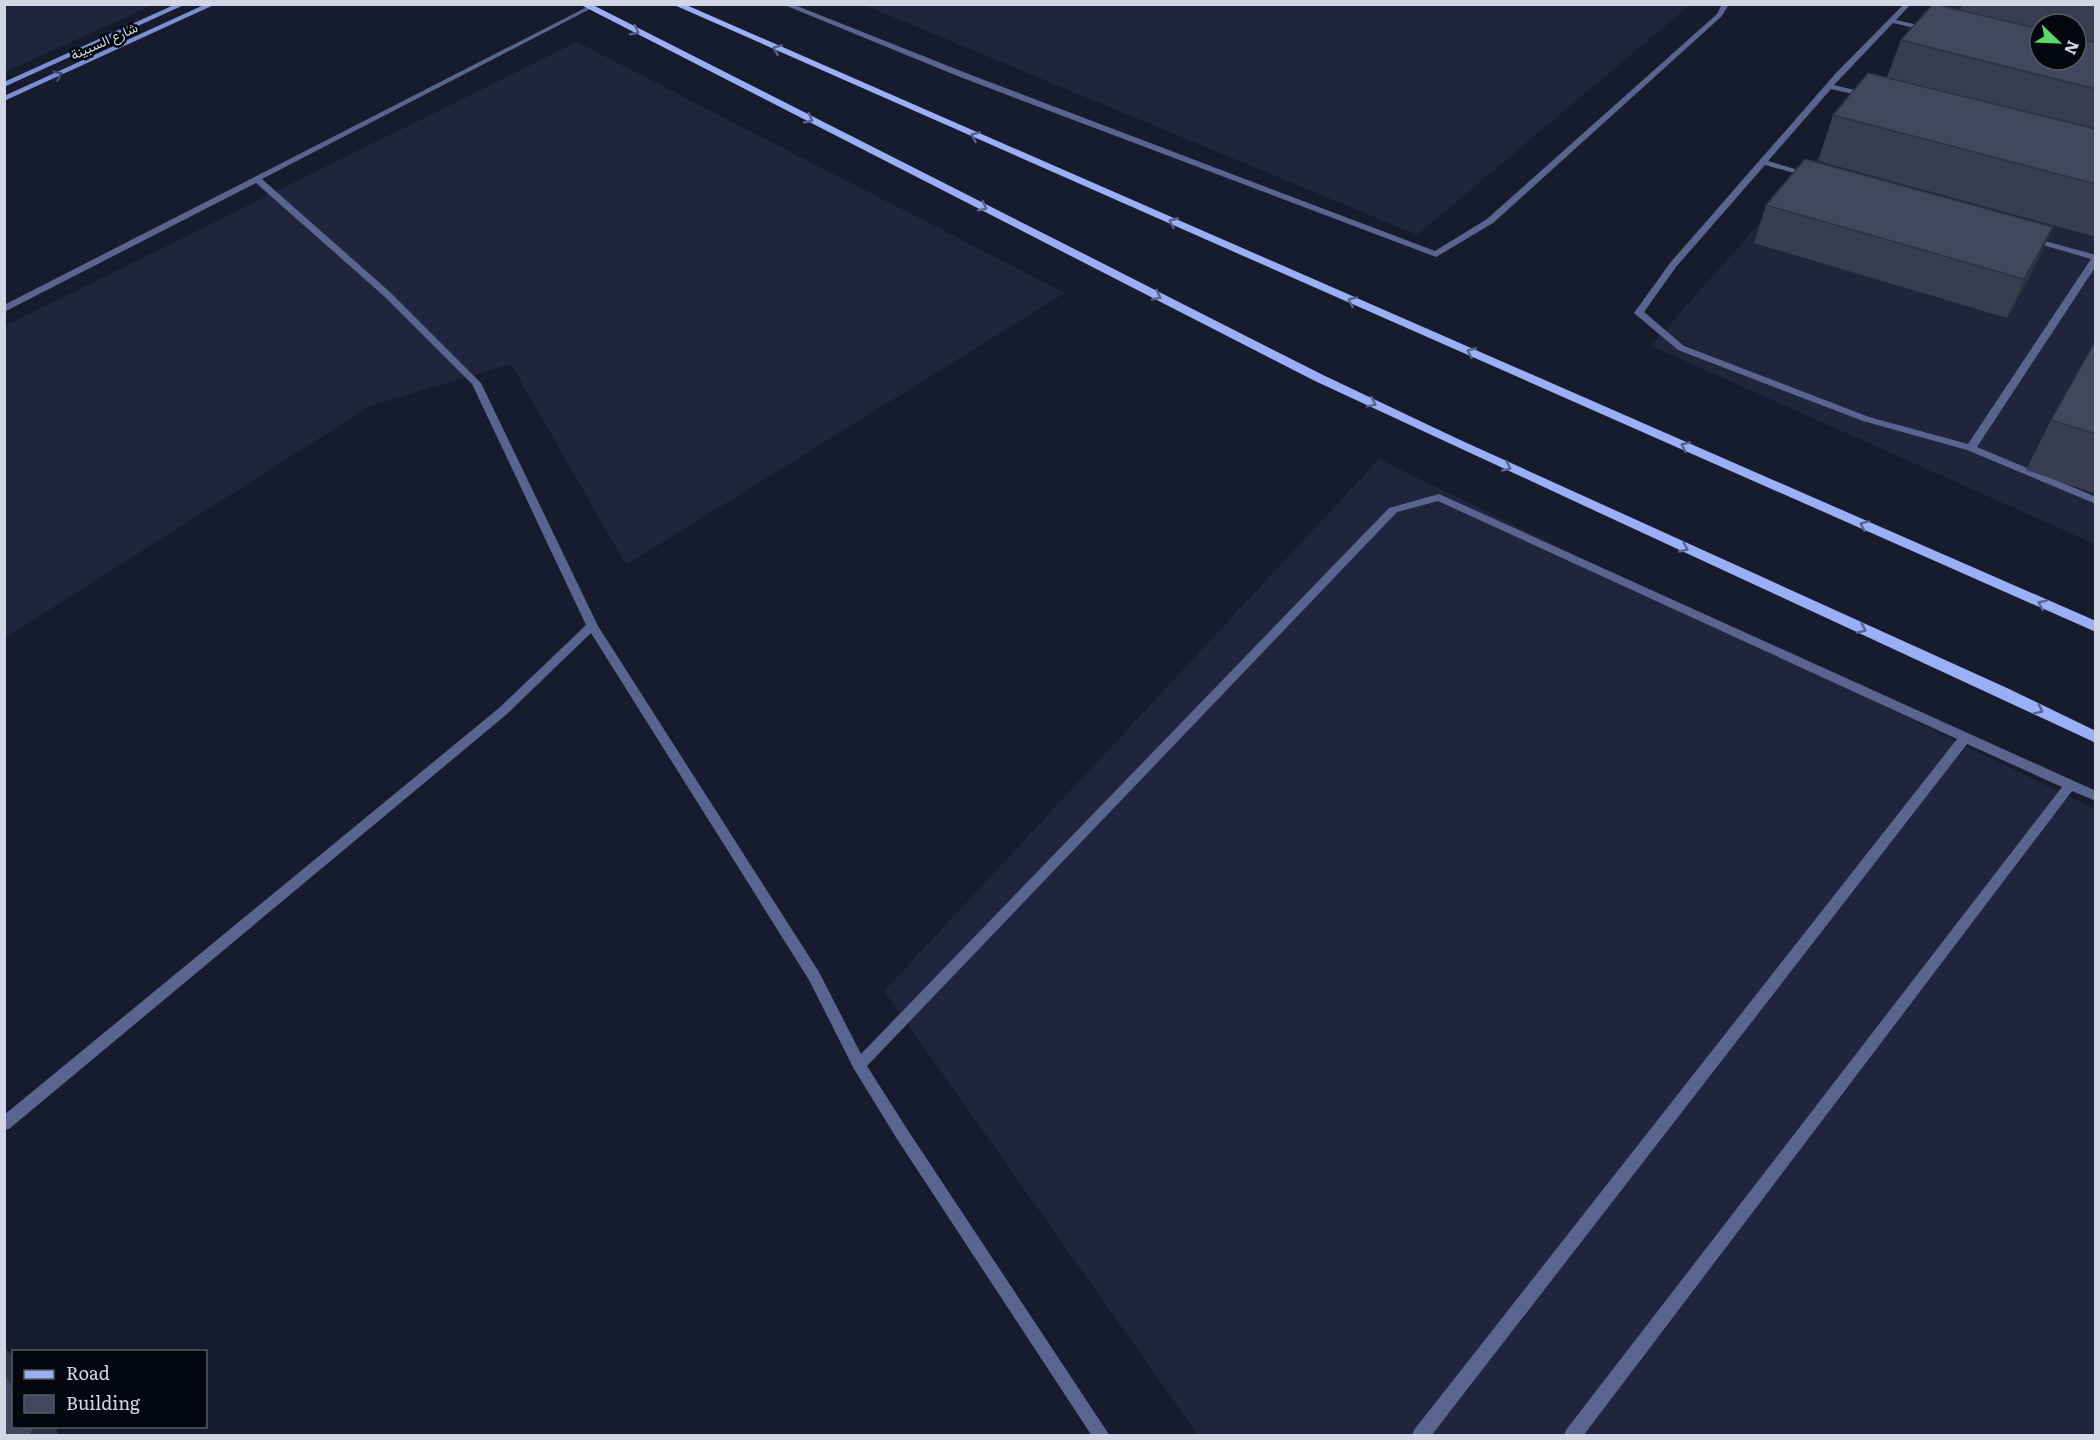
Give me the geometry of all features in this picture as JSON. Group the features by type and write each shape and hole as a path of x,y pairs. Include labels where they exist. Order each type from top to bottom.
{"main road":[{"path":"4,86 183,4"},
{"name":"شارع السبينة","path":"4,99 213,4"},
{"path":"676,4 2096,627"},
{"path":"586,6 1319,378 2002,692 2096,738"}],"street":[{"path":"785,4 963,75 1436,254 1490,221 1712,22 1726,4"},
{"path":"1908,4 1830,86 1673,265 1639,313 1681,348 1866,419 1971,448 2096,501"},
{"path":"4,309 586,6"},
{"path":"1892,21 1938,32"},
{"path":"1830,86 1876,98"},
{"path":"1763,162 1820,179"},
{"path":"257,179 388,295 476,382 591,626 814,976 859,1065 902,1134 1102,1436"},
{"path":"1971,448 2096,259 2015,235"},
{"path":"859,1065 1394,510 1438,497 2096,797"},
{"path":"4,1124 503,711 591,626"},
{"path":"1420,1436 1965,738"},
{"path":"1572,1436 2070,784"}],"shaded area":[{"path":"5,4 153,4 153,5 5,72"},
{"path":"864,5 1690,5 1417,235"},
{"path":"1952,5 2095,5 2095,544 1651,346"},
{"path":"577,42 1065,293 626,565 511,364 370,406 5,638 5,326"},
{"path":"1379,459 2095,809 2095,1435 1198,1435 884,991"}],"building":[{"path":"1933,4 2028,26 2028,72 1901,40"},
{"path":"2088,41 2096,43 2096,89 2028,72 2088,72"},
{"path":"1868,73 2096,129 2096,184 1833,115"},
{"path":"1805,159 2053,227 2024,279 1766,205"},
{"path":"2096,340 2096,434 2051,420"},
{"path":"4,1373 12,1384 12,1428 35,1428 29,1436 4,1436"}]}
